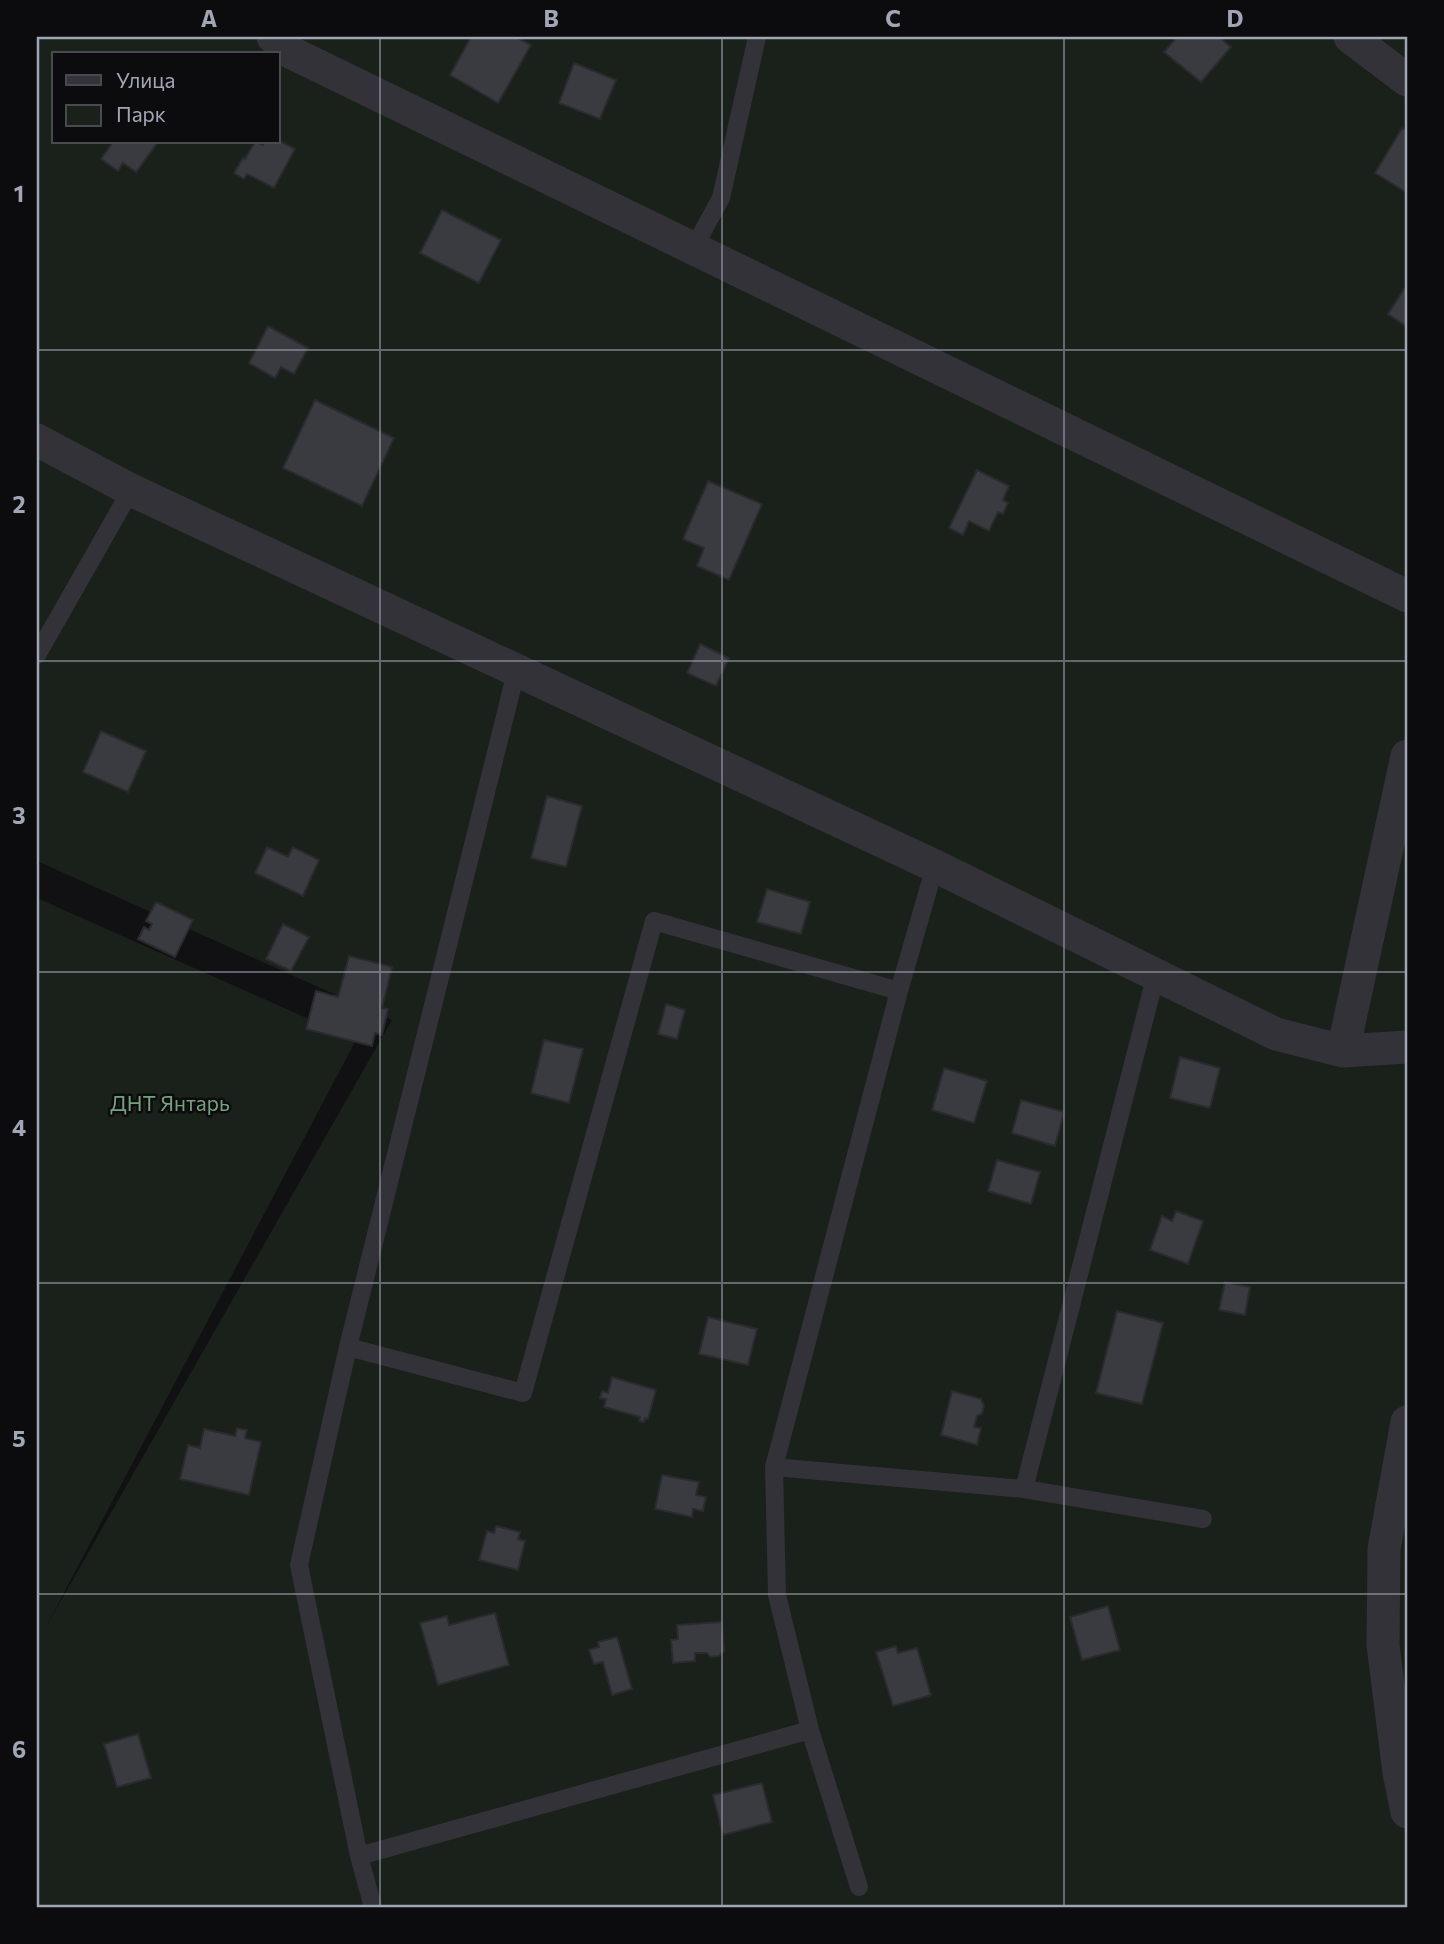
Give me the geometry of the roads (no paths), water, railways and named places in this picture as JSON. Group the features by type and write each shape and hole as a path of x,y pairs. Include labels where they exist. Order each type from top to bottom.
{"street":[{"path":"273,37 290,52 1407,596"},
{"path":"1350,37 1407,80"},
{"path":"37,439 131,490 934,866 1276,1034 1343,1051 1407,1047"},
{"path":"1343,1051 1407,756"},
{"path":"1407,1422 1384,1549 1383,1645 1399,1773 1407,1811"}],"lane":[{"path":"693,249 721,198 757,37"},
{"path":"37,655 131,490"},
{"path":"373,1907 359,1856 299,1565 348,1347 516,672"},
{"path":"859,1887 810,1730 776,1595 774,1467 934,866"},
{"path":"348,1347 523,1393 654,921 899,991"},
{"path":"1024,1489 1156,974"},
{"path":"774,1467 1024,1489 1203,1519"},
{"path":"359,1856 810,1730"}],"park label":[{"name":"ДНТ Янтарь","path":"170,1104"}]}
